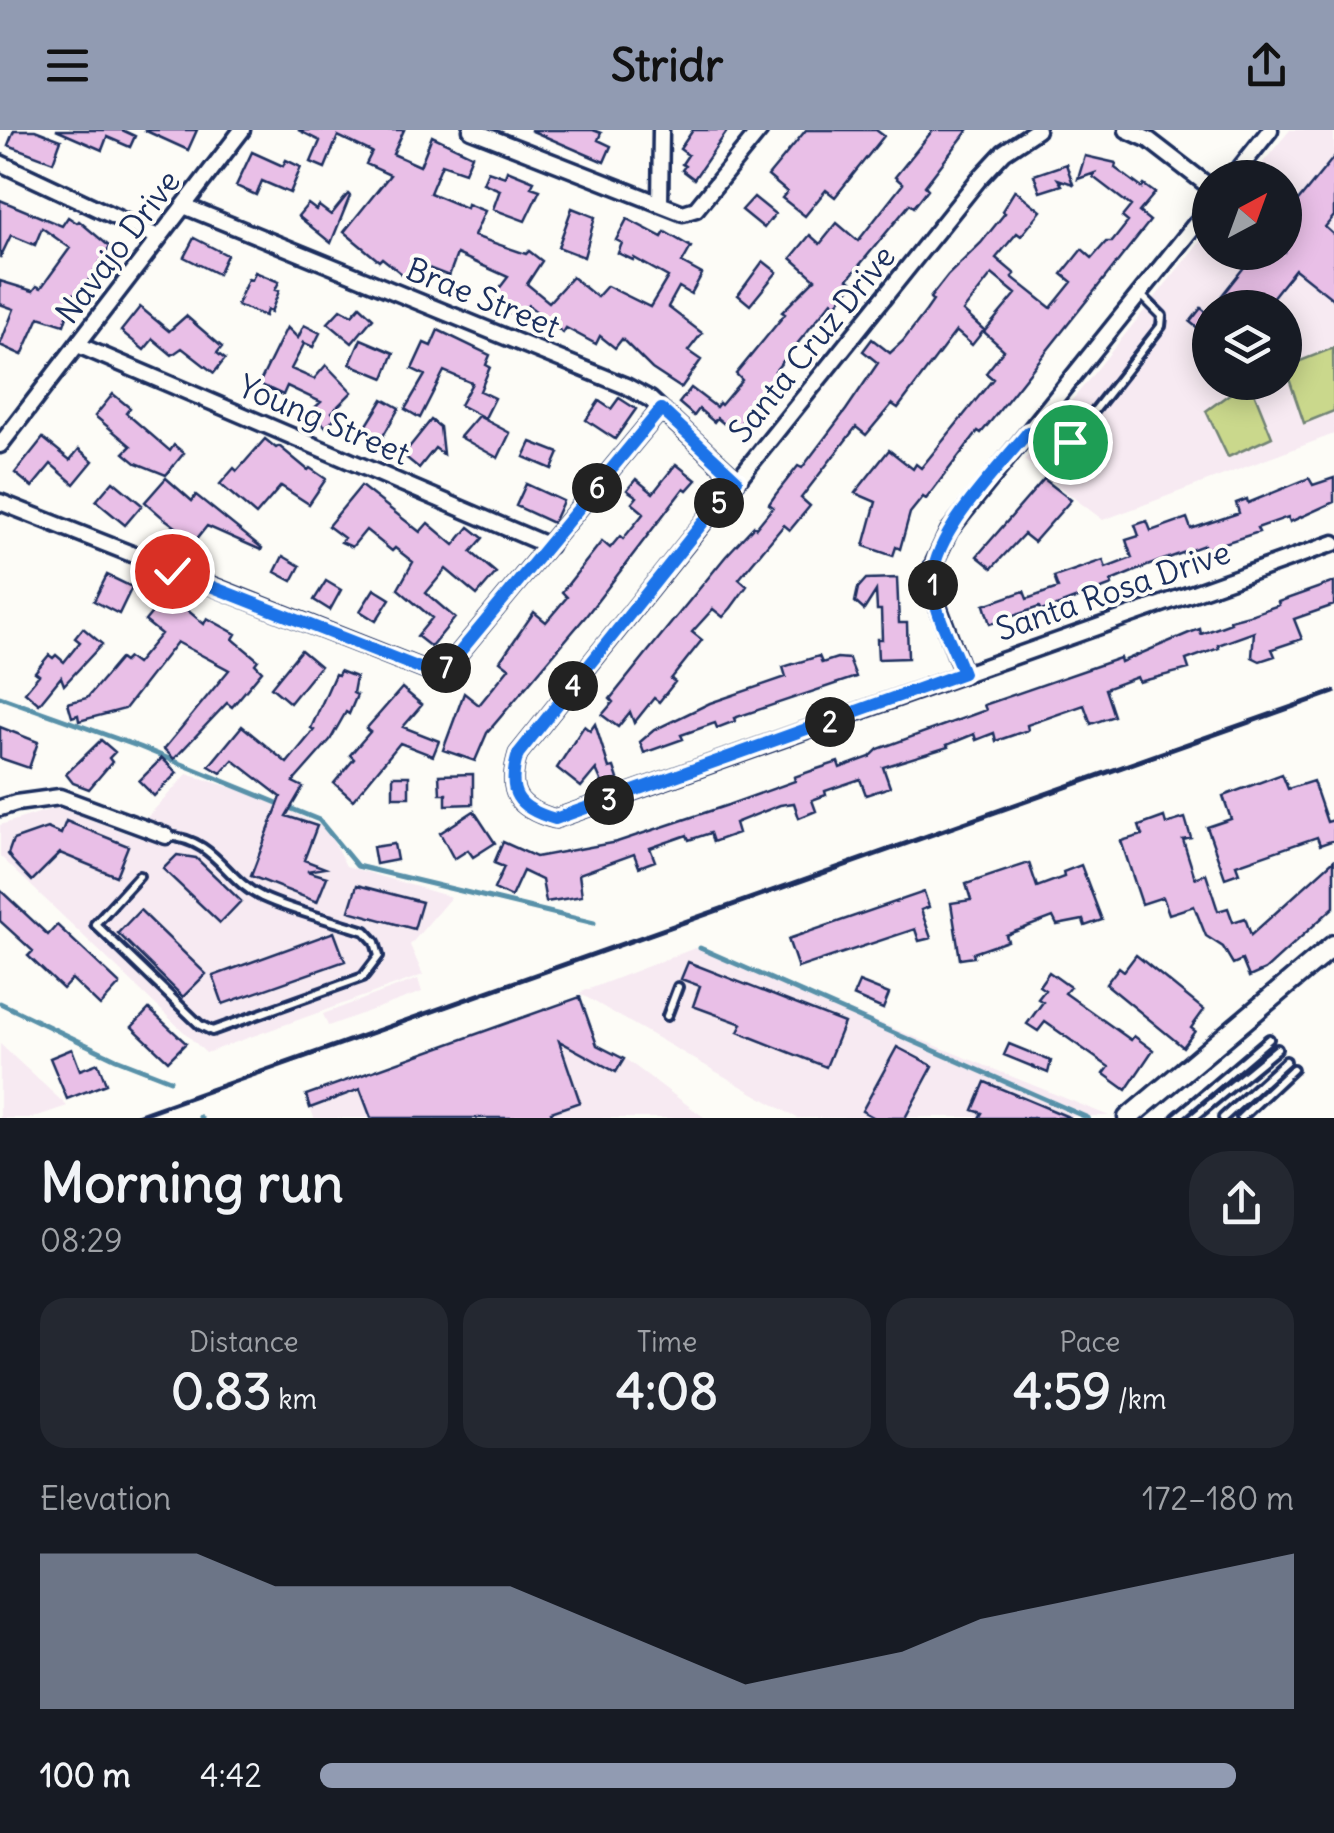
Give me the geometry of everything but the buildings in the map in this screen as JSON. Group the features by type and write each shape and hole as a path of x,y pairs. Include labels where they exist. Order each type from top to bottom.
{"street":[{"name":"Navajo Drive","path":"0,445 242,130"},
{"path":"474,130 683,213 696,209 760,130"},
{"path":"660,204 661,130"},
{"name":"Santa Cruz Drive","path":"517,799 512,775 518,754 978,180 1004,152 1037,130"},
{"path":"1127,130 1149,140 1192,173"},
{"path":"1246,160 1270,130"},
{"path":"0,163 158,237"},
{"name":"Brae Street","path":"184,206 626,386 650,398 737,480"},
{"path":"963,673 933,593 934,564 949,532 1192,228"},
{"name":"Young Street","path":"78,345 550,546"},
{"path":"0,502 440,676 661,409"},
{"name":"Santa Rosa Drive","path":"517,799 532,812 555,819 1334,542"},
{"path":"0,808 16,802 60,797 166,836"},
{"path":"1128,1118 1334,945"}],"lane":[{"path":"1028,432 1049,448 1060,449 1070,442 1162,326 1162,316 1139,293"},
{"path":"139,876 95,924 200,1025 212,1031 363,977 379,956 366,931 259,896 202,844 186,837 166,836"},
{"path":"667,1016 678,988"},
{"path":"1176,1118 1269,1039"},
{"path":"1193,1118 1277,1049"},
{"path":"1223,1118 1286,1061"},
{"path":"1241,1118 1293,1069"}],"shaded area":[{"path":"1290,130 1334,130 1334,434 1103,520 1024,460 1192,251 1192,270 1302,270 1302,160 1265,160"},
{"path":"187,774 260,796 327,829 346,866 451,897 410,945 423,975 206,1053 0,856 0,825 58,807 131,835"},
{"path":"695,948 1109,1116 797,1118 579,993"},
{"path":"418,979 422,992 328,1026 323,1014"},
{"path":"580,997 597,1045 628,1061 705,1118 314,1118 306,1095"},
{"path":"0,1044 67,1106 32,1118 0,1118"}],"green space":[{"path":"1333,348 1334,411 1304,423 1296,400 1302,400 1302,360"},
{"path":"1221,400 1257,400 1272,437 1228,457 1206,411"}],"waterway":[{"path":"0,697 140,747 319,820 357,866 594,923"},
{"path":"700,948 1088,1118"},
{"path":"0,1003 116,1059 170,1080"}],"railway":[{"path":"131,1118 1334,692"}],"route":[{"path":"172,571 440,676 661,409 737,480 518,754 512,775 517,799 532,812 555,819 963,673 933,593 934,564 949,532 1028,432 1049,448 1060,449 1070,442"}]}
